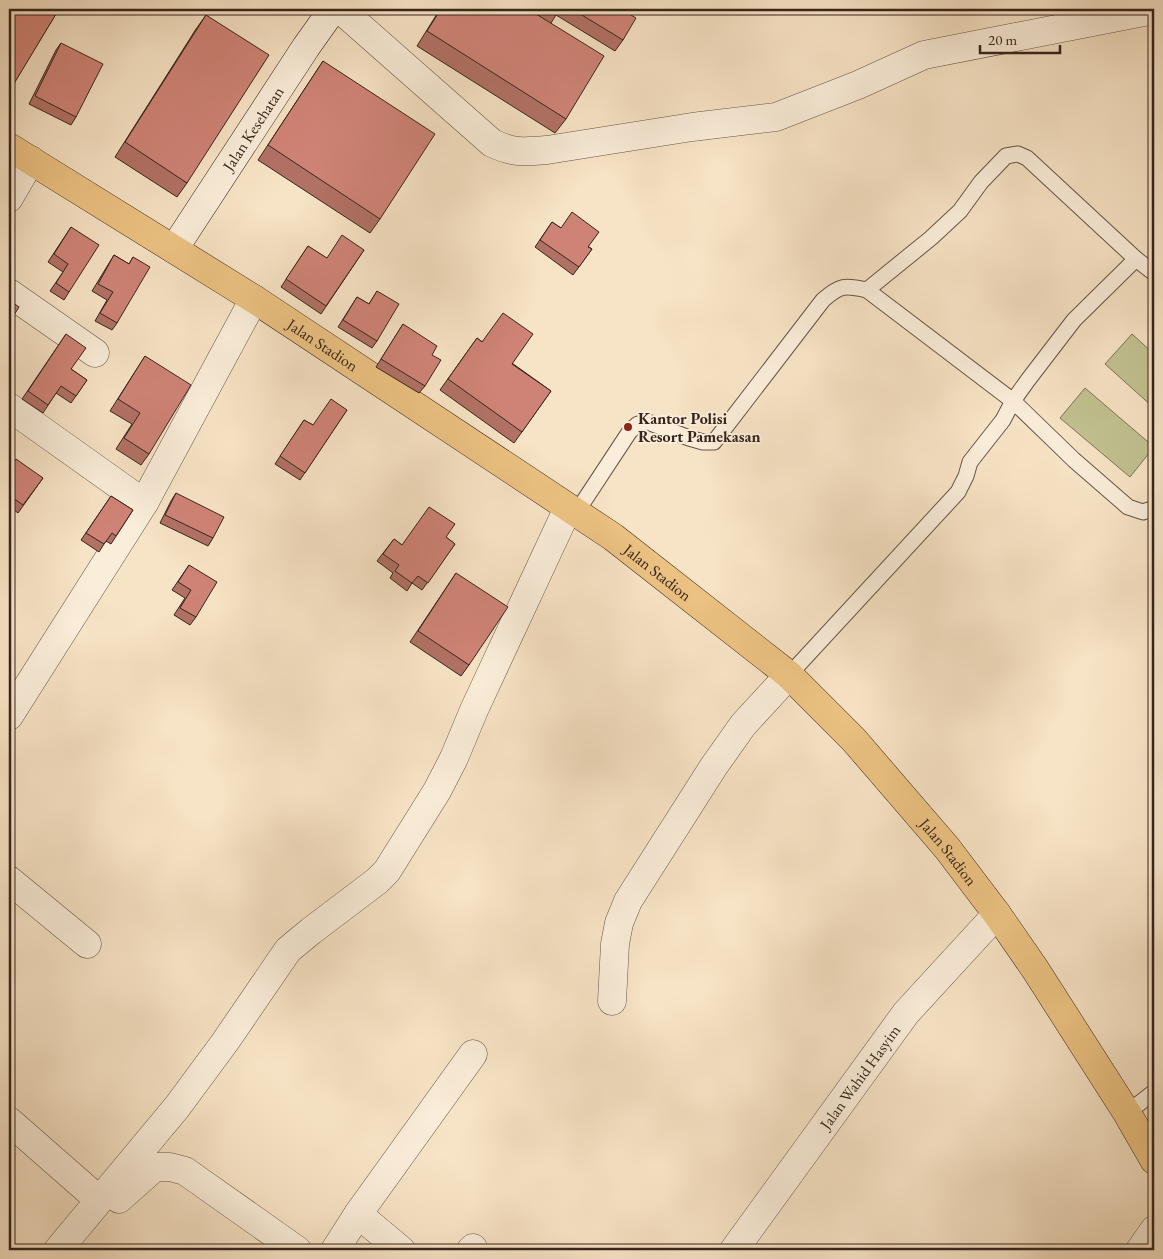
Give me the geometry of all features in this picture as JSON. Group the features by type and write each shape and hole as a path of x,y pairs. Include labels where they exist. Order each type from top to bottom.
{"main road":[{"name":"Jalan Stadion","path":"20,153 254,299 613,537 789,675 854,740 947,848 997,914 1035,969 1127,1112 1154,1160"}],"street":[{"path":"332,14 492,142 506,150 522,152 547,150 692,127 776,117 858,85 924,55 1154,10"},
{"name":"Jalan Kesehatan","path":"174,249 306,47 332,14"},
{"path":"9,198 20,153"},
{"path":"9,293 95,353"},
{"path":"9,716 17,684 144,503 254,299"},
{"path":"9,407 144,503"},
{"path":"58,1250 177,1107 225,1042 288,950 377,881 398,856 454,758 474,710 572,511"},
{"path":"612,1001 615,944 619,924 628,901 714,766 743,725 789,675"},
{"path":"9,880 88,944"},
{"name":"Jalan Wahid Hasyim","path":"734,1250 906,1013 997,914"},
{"path":"335,1250 358,1214 473,1054"},
{"path":"9,1121 99,1200"},
{"path":"78,1250 118,1199 156,1167 170,1166 185,1171 297,1250"},
{"path":"358,1214 401,1250"},
{"path":"1140,1250 1154,1230"}],"lane":[{"path":"867,290 931,238 960,211 981,182 1006,156 1018,154 1027,158 1154,274"},
{"path":"789,675 958,492 970,462 1003,420 1013,401 1074,320 1136,259"},
{"path":"572,511 630,431 638,424 648,422 689,438 703,442 714,442 823,300 836,289 853,287 867,290 1013,401 1074,460 1128,508 1143,512 1154,508"},
{"path":"1127,1112 1154,1092"}],"green space":[{"path":"1132,334 1154,354 1154,408 1105,364"},
{"path":"1085,388 1154,447 1130,477 1060,418"}],"building":[{"path":"12,9 59,9 12,87 9,85 9,13"},
{"path":"441,9 528,9 604,56 566,119 427,31"},
{"path":"547,9 559,9 557,14"},
{"path":"572,9 621,9 636,18 623,40"},
{"path":"206,15 269,55 187,183 125,142"},
{"path":"61,43 103,64 76,117 35,96"},
{"path":"323,61 435,134 380,219 268,145"},
{"path":"572,212 599,232 588,247 592,249 579,267 540,240 552,222 561,228"},
{"path":"71,227 99,245 69,292 56,283 68,264 54,254"},
{"path":"342,235 364,250 326,306 286,279 308,246 327,258"},
{"path":"114,255 129,264 133,257 150,267 117,323 100,313 113,292 98,284"},
{"path":"377,291 399,304 377,341 343,320 357,297 369,304"},
{"path":"9,300 19,307 9,323"},
{"path":"503,313 533,334 512,364 551,391 522,432 448,379 477,338 482,342"},
{"path":"403,324 437,346 432,355 441,360 425,386 381,359"},
{"path":"66,334 86,348 71,369 87,380 76,396 61,386 48,405 28,391"},
{"path":"145,356 191,385 149,454 124,438 140,413 118,399"},
{"path":"331,399 347,410 305,473 280,456 304,420 313,425"},
{"path":"9,459 13,462 9,469"},
{"path":"16,459 43,478 23,505 9,495 9,469"},
{"path":"176,493 224,517 213,538 165,515"},
{"path":"111,496 133,510 116,536 112,533 104,544 86,533"},
{"path":"429,507 455,524 446,537 455,544 428,583 418,576 412,583 395,571 399,565 383,554 394,539 402,545"},
{"path":"189,565 217,582 196,617 180,608 191,590 178,582"},
{"path":"456,573 508,607 469,665 418,631"}],"place":[{"name":"Kantor Polisi Resort Pamekasan","path":"628,427"}]}
